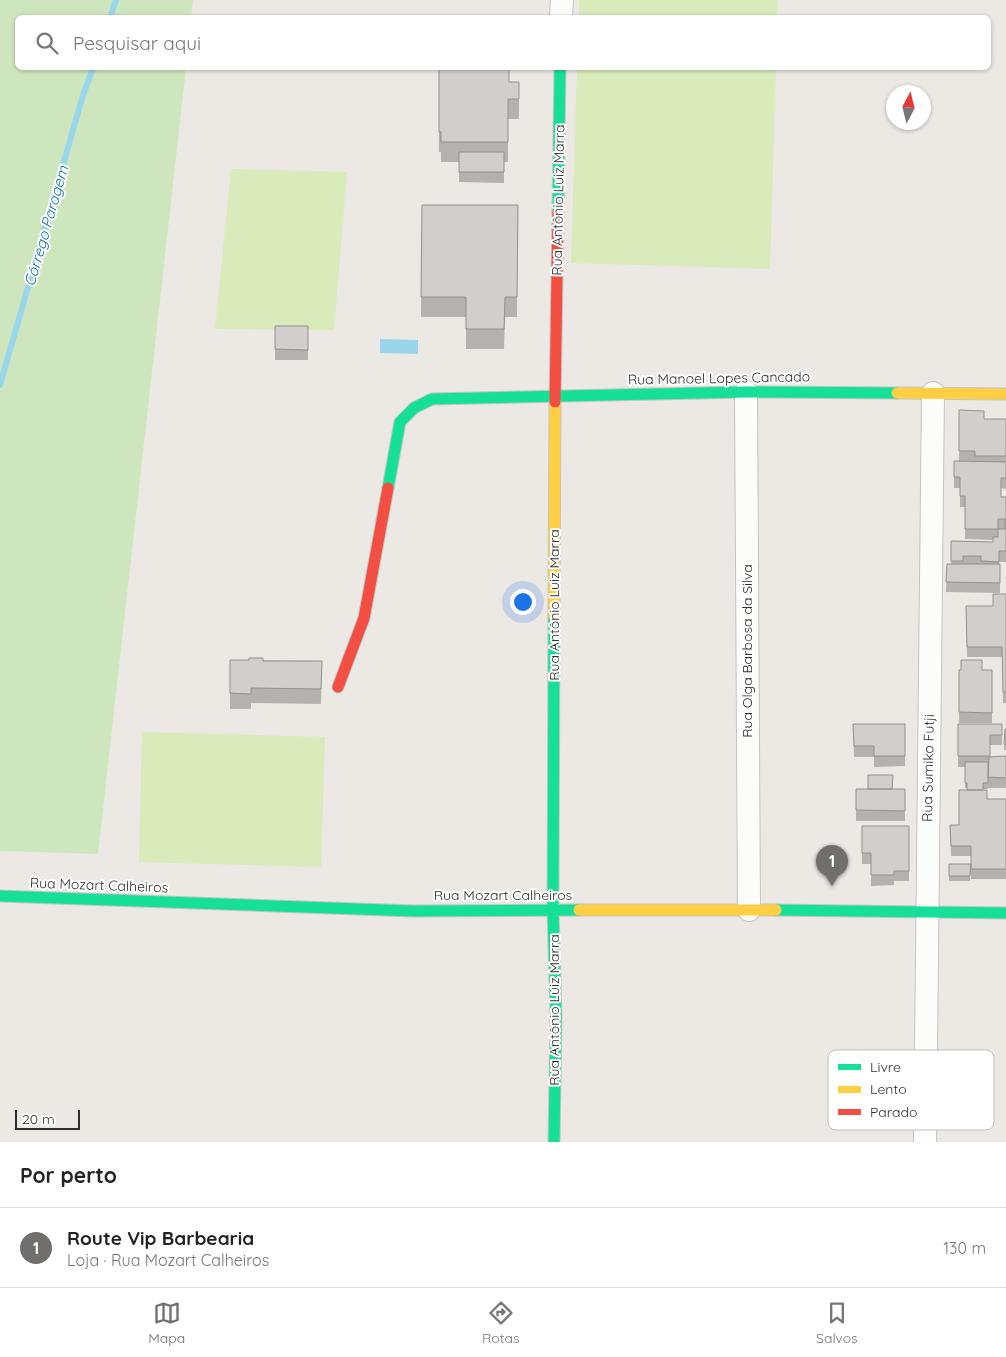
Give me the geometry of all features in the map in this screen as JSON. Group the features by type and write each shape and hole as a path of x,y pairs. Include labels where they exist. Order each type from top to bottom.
{"street":[{"path":"561,15 562,0"},
{"name":"Rua Antônio Luiz Marra","path":"554,1142 556,1016 553,910 555,396 560,70"},
{"name":"Rua Manoel Lopes Cancado","path":"338,687 364,618 400,422 409,411 432,399 746,392 1006,394"},
{"name":"Rua Olga Barbosa da Silva","path":"746,392 749,910"},
{"name":"Rua Sumiko Futji","path":"926,1050 932,393"},
{"name":"Rua Mozart Calheiros","path":"0,896 403,911 650,909 1006,913"}],"green space":[{"path":"0,0 193,0 191,15 15,15 15,70 186,70 98,854 0,851"},
{"path":"579,0 778,0 777,15 579,15"},
{"path":"577,70 776,70 770,269 571,263"},
{"path":"231,169 347,172 334,330 215,329"},
{"path":"142,732 325,737 321,867 139,862"}],"water":[{"path":"380,339 418,340 418,354 380,353"}],"building":[{"path":"439,70 509,70 509,82 519,82 519,99 508,99 508,142 441,142 441,132 439,132"},
{"path":"459,152 504,152 504,172 459,172"},
{"path":"422,205 518,205 517,297 505,297 504,329 466,329 466,297 421,297"},
{"path":"275,326 308,326 308,350 275,349"},
{"path":"959,410 984,411 984,419 1006,419 1006,456 975,456 975,451 959,451"},
{"path":"954,461 1006,462 1006,478 1001,478 1001,497 1006,497 1006,551 999,551 999,562 981,561 981,556 963,556 963,561 951,561 951,541 993,542 993,537 998,537 998,529 965,529 965,496 960,496 960,477 954,477","holes":["998,519 1005,519 1005,529 998,529"]},
{"path":"947,564 1000,564 1000,583 946,582"},
{"path":"993,594 1006,594 1006,692 1003,692 1002,647 967,647 966,606 993,606"},
{"path":"249,658 263,658 263,661 322,661 321,689 251,688 251,694 230,693 230,660 249,660"},
{"path":"961,660 982,660 982,670 992,670 992,713 959,712 959,670 961,670"},
{"path":"853,724 905,724 905,756 874,756 874,746 854,746"},
{"path":"958,724 1002,724 1002,735 990,735 990,756 958,756"},
{"path":"1006,729 1006,745 1004,744"},
{"path":"1006,756 1006,778 988,777 989,757"},
{"path":"965,762 988,762 988,783 983,783 983,790 967,790"},
{"path":"868,775 893,775 892,789 868,789"},
{"path":"856,789 905,789 905,811 856,810"},
{"path":"959,790 987,790 987,799 1006,799 1006,869 971,869 971,846 951,846 950,825 959,825"},
{"path":"862,826 909,826 909,871 894,871 894,875 871,875 871,853 862,853"},
{"path":"949,864 971,864 970,876 949,876"}],"waterway":[{"name":"Córrego Paragem","path":"111,15 116,0"},
{"name":"Córrego Paragem","path":"0,385 83,95 92,70"}],"traffic: fast":[{"path":"558,212 560,70"},
{"path":"388,488 400,422 414,408 432,399 746,392 897,393"},
{"path":"554,616 553,910 556,1016 554,1142"},
{"path":"0,896 413,911 579,910"},
{"path":"776,910 1006,913"}],"traffic: slow":[{"path":"897,393 1006,394"},
{"path":"554,616 555,402"},
{"path":"579,910 776,910"}],"traffic: jam":[{"path":"555,402 558,212"},
{"path":"338,687 364,618 388,488"}],"place":[{"name":"Route Vip Barbearia","path":"832,886"}]}
